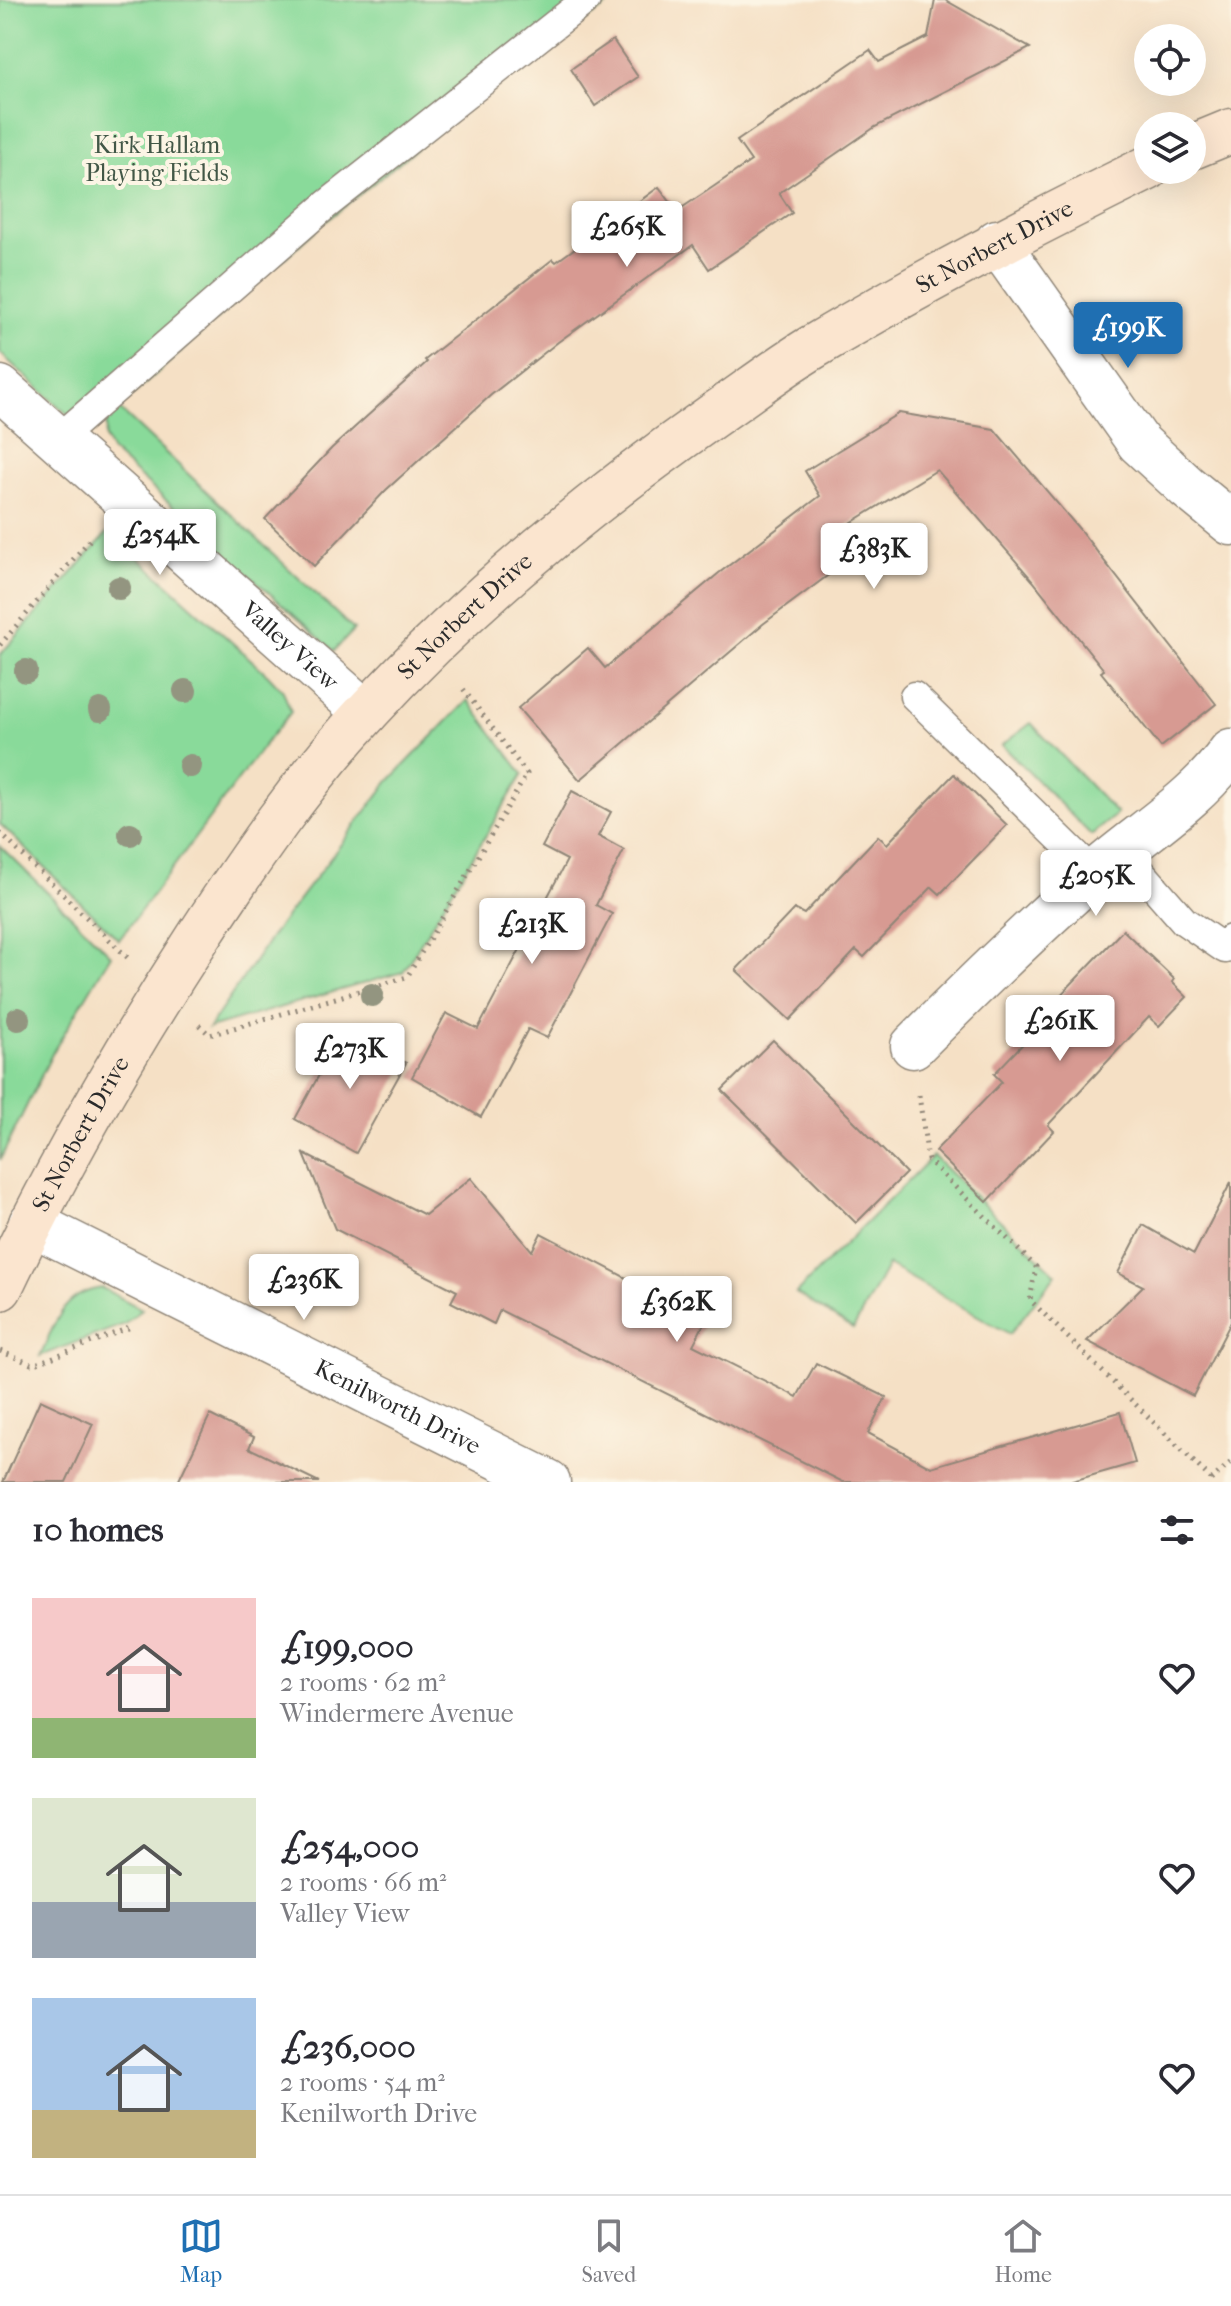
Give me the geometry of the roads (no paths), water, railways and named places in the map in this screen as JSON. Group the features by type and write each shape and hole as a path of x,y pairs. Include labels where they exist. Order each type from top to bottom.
{"street":[{"path":"1206,141 1231,131"},
{"name":"St Norbert Drive","path":"0,1288 100,1094 232,886 295,797 366,713 431,646 512,571 651,460 809,349 997,242 1134,175"},
{"path":"997,242 1139,443 1231,523"},
{"name":"Valley View","path":"0,388 366,713"},
{"path":"913,1046 1009,951 1109,861 1205,784 1231,751"},
{"name":"Kenilworth Drive","path":"31,1223 548,1482"}],"lane":[{"path":"58,439 326,205 586,0"},
{"path":"914,696 1184,921 1225,949 1231,939"}],"park label":[{"name":"Kirk Hallam Playing Fields","path":"157,159"}]}
